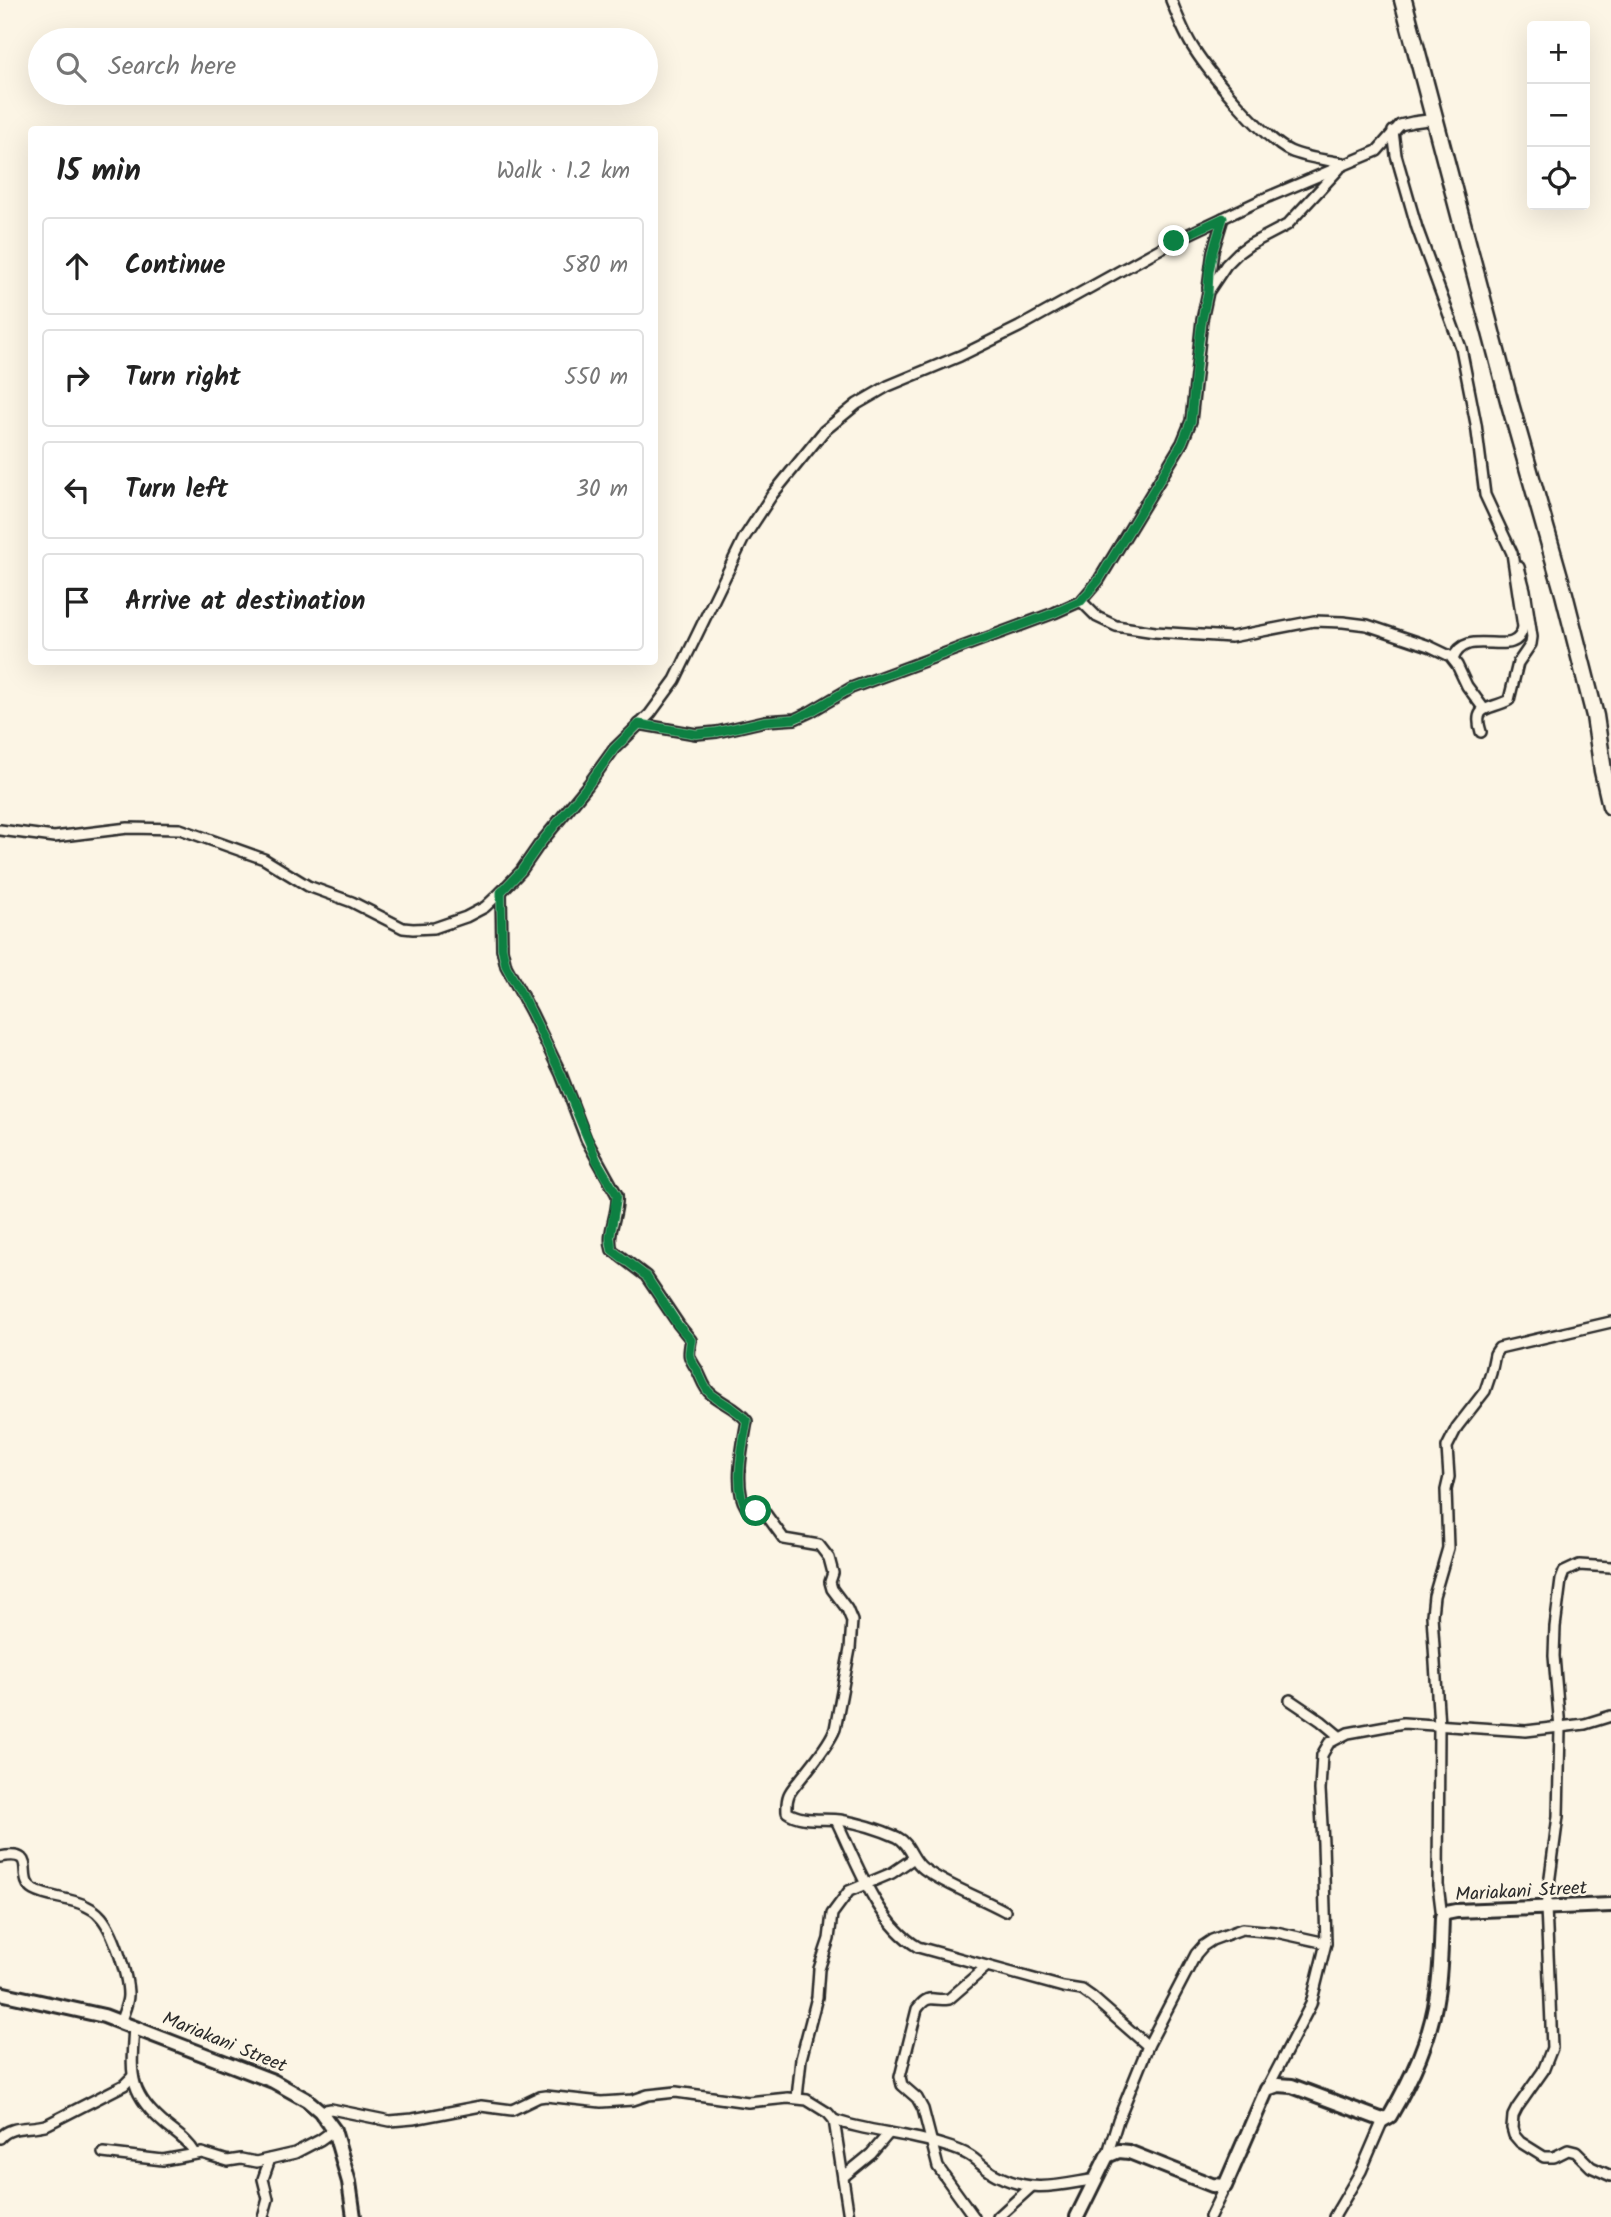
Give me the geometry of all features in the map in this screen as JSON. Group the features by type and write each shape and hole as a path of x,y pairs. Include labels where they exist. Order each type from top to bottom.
{"highway":[{"path":"1403,0 1510,404 1564,594 1595,716 1611,806"}],"street":[{"path":"1171,0 1192,48 1248,115 1271,137 1290,151 1345,163"},
{"path":"0,831 54,837 128,828 180,830 264,859 308,886 352,902 402,928 434,928 466,917 485,907 521,871 614,749 650,714 675,680 744,538 778,486 824,431 858,404 888,386 988,343 1174,241 1377,151 1393,131 1407,122 1436,122"},
{"path":"1393,131 1396,155 1421,241 1461,348 1476,424 1485,495 1522,575 1532,637 1531,644 1515,671 1509,700 1484,709 1478,718 1480,732"},
{"path":"1208,292 1216,278 1238,253 1287,225 1345,163"},
{"path":"639,724 696,734 765,721 794,719 851,688 1081,601 1106,569 1164,475 1191,421 1202,320 1213,251 1223,218"},
{"path":"1453,659 1456,652 1468,643 1504,643 1515,639 1522,632 1512,553"},
{"path":"1081,601 1097,617 1116,626 1135,630 1231,637 1314,621 1367,625 1445,653 1453,659 1467,686 1484,709"},
{"path":"501,892 502,948 506,966 561,1074 597,1161 617,1195 610,1237 612,1250 646,1276 691,1340 690,1364 703,1383 712,1394 734,1407 747,1421 741,1457 740,1494 746,1507 765,1513 784,1539 819,1545 829,1558 832,1589 851,1615 850,1649 835,1729 832,1737 790,1790 786,1811 796,1817 853,1822 896,1837 905,1842 919,1865 948,1885 983,1898 1006,1911"},
{"path":"1443,1917 1438,1885 1439,1726 1432,1615 1434,1596 1448,1548 1447,1447 1457,1427 1485,1391 1494,1354 1499,1348 1611,1322"},
{"path":"1611,1567 1579,1565 1564,1572 1561,1580 1554,1656 1560,1728 1558,1816 1546,1907 1552,2048 1543,2070 1517,2108 1512,2128 1520,2142 1544,2157 1554,2157 1568,2150 1576,2152 1591,2167 1611,2176"},
{"path":"1290,1700 1339,1736"},
{"path":"1210,2217 1268,2089 1311,2004 1326,1943 1320,1790 1321,1765 1329,1743 1339,1736 1403,1723 1526,1731 1585,1724 1611,1716"},
{"path":"836,1820 867,1883 891,1924 906,1940 918,1947 1082,1990 1148,2046"},
{"path":"0,1857 14,1854 19,1856 26,1866 29,1886 35,1890 72,1899 100,1915 111,1932 127,1982 127,2002 121,2021"},
{"path":"797,2098 801,2060 817,1997 819,1969 829,1939 832,1914 849,1891 892,1873 914,1858"},
{"name":"Mariakani Street","path":"1383,2120 1391,2116 1426,2040 1437,1993 1443,1917 1446,1913 1611,1905"},
{"path":"1077,2217 1107,2157 1118,2120 1148,2046 1203,1945 1242,1929 1276,1932 1326,1943"},
{"path":"974,2217 938,2167 920,2102 901,2081 917,2009 927,1998 945,2000 952,1997 987,1966"},
{"name":"Mariakani Street","path":"0,1993 76,2008 121,2021 285,2086 320,2111 334,2130 349,2182 354,2217"},
{"path":"134,2026 132,2077 142,2100 149,2110 187,2142 195,2153"},
{"path":"0,2138 10,2129 36,2128 48,2124 124,2085 132,2077"},
{"path":"1268,2089 1278,2085 1292,2086 1383,2120 1361,2171 1334,2217"},
{"path":"320,2111 331,2109 390,2121 481,2106 512,2110 546,2096 601,2102 632,2100 676,2092 748,2102 797,2098 817,2105 834,2120 855,2127 933,2142 970,2156 996,2175 1031,2187 1047,2188 1096,2179"},
{"path":"834,2120 849,2217"},
{"path":"103,2153 163,2160 202,2153 228,2161 237,2159 256,2162 304,2149 334,2130"},
{"path":"843,2177 871,2154 889,2133"},
{"path":"1107,2157 1119,2151 1129,2152 1191,2178 1225,2186"},
{"path":"263,2217 268,2199 263,2179 270,2159"},
{"path":"998,2217 1031,2187"}],"route":[{"path":"756,1511 746,1507 740,1494 741,1457 747,1421 734,1407 712,1394 701,1381 698,1372 690,1364 688,1354 691,1340 687,1334 678,1325 646,1276 612,1250 610,1237 617,1195 586,1139 561,1074 506,966 502,948 501,892 521,871 614,749 639,724 696,734 765,721 794,719 851,688 1081,601 1099,580 1141,513 1182,443 1191,421 1209,272 1223,218 1174,241"}]}
